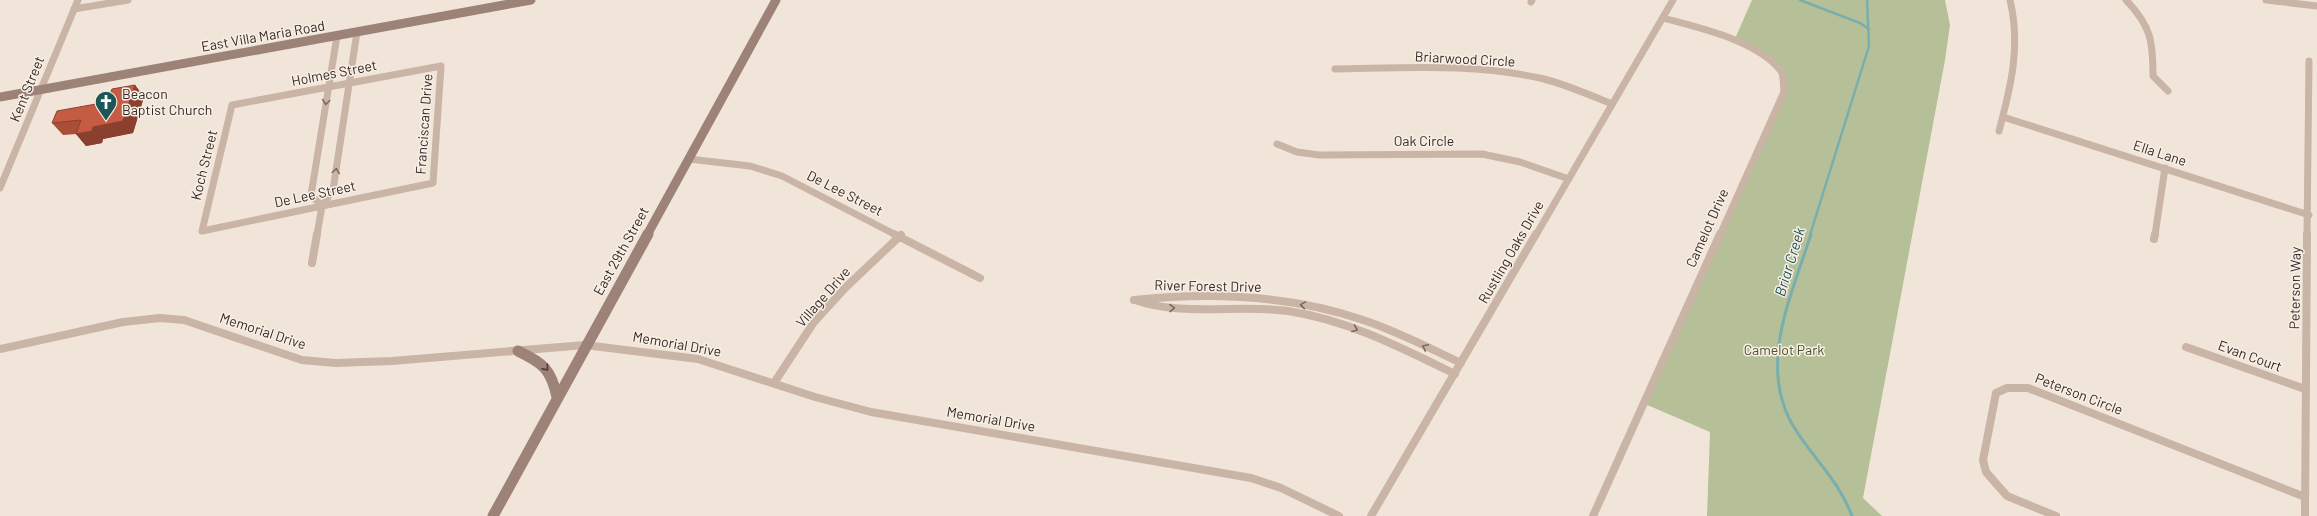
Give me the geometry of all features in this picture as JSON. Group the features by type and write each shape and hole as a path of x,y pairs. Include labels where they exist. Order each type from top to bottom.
{"main road":[{"name":"East Villa Maria Road","path":"0,97 531,0"},
{"name":"East 29th Street","path":"493,516 585,345 776,0"},
{"path":"518,351 539,360 547,369 553,377 557,397"}],"street":[{"name":"Kent Street","path":"0,188 42,90 78,0"},
{"path":"74,9 128,0"},
{"name":"Rustling Oaks Drive","path":"1371,516 1673,0"},
{"path":"1999,131 2017,56 2016,22 2010,0"},
{"path":"2126,0 2147,24 2153,42 2153,76 2168,91"},
{"path":"2266,0 2317,6"},
{"name":"Camelot Drive","path":"1593,516 1784,92 1782,72 1776,64 1755,49 1663,18"},
{"path":"312,263 322,206 333,190 357,32"},
{"path":"322,206 312,195 337,36"},
{"name":"Peterson Way","path":"2305,516 2305,389 2313,317 2309,215 2310,61"},
{"name":"Holmes Street","path":"232,105 441,66"},
{"name":"Franciscan Drive","path":"433,183 441,66"},
{"name":"Briarwood Circle","path":"1335,69 1467,69 1506,72 1556,83 1612,104"},
{"name":"Koch Street","path":"202,231 232,105"},
{"name":"Ella Lane","path":"2003,117 2309,215"},
{"name":"Oak Circle","path":"1277,144 1287,150 1314,155 1442,153 1493,155 1534,164 1569,179"},
{"name":"De Lee Street","path":"689,158 750,166 782,176 901,235 980,278"},
{"path":"2154,239 2165,168"},
{"name":"De Lee Street","path":"202,231 433,183"},
{"name":"Village Drive","path":"774,383 814,322 846,287 901,235"},
{"name":"River Forest Drive","path":"1455,374 1403,348 1341,324 1289,312 1267,310 1162,308 1134,300 1164,296 1243,297 1317,307 1349,315 1380,326 1461,363"},
{"path":"1267,310 1268,300"},
{"name":"Memorial Drive","path":"0,349 123,322 160,318 184,320 302,360 335,362 392,361 585,345 698,359 871,412 1251,478 1281,488 1338,516"},
{"name":"Evan Court","path":"2186,347 2305,389"},
{"name":"Peterson Circle","path":"2056,516 2007,496 1986,472 1983,460 1996,393 2007,388 2028,388 2305,497"}],"green space":[{"name":"Camelot Park","path":"1752,0 1945,0 1950,25 1945,60 1863,498 1882,516 1707,516 1710,432 1645,404 1784,92 1780,72 1775,65 1761,54 1734,41"}],"building":[{"path":"135,85 123,121 93,127 92,131 76,134 81,120 52,123 57,111 107,102 112,89"}],"waterway":[{"path":"1800,0 1860,23 1868,28"},
{"name":"Briar Creek","path":"1867,0 1868,28"},
{"name":"Briar Creek","path":"1810,235 1869,46 1868,28"},
{"name":"Briar Creek","path":"1811,234 1794,283 1781,333 1778,359 1779,384 1785,408 1797,432 1841,493 1852,516"}],"place":[{"name":"Beacon Baptist Church","path":"106,122"}]}
